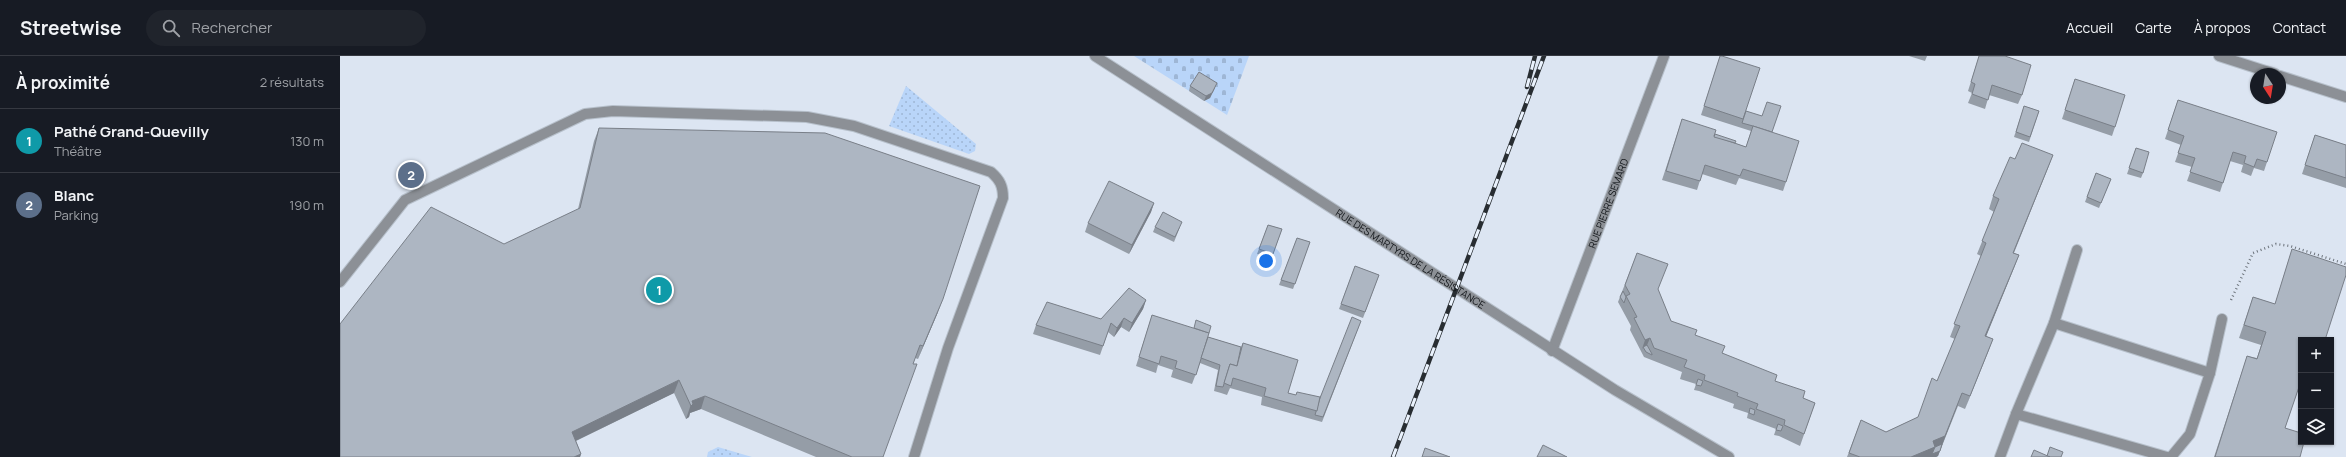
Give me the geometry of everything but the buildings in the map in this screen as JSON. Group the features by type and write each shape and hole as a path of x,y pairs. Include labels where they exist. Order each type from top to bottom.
{"street":[{"name":"RUE DES MARTYRS DE LA RÉSISTANCE","path":"1095,56 1615,390 1729,457"},
{"name":"RUE PIERRE SEMARD","path":"1552,350 1664,56"},
{"path":"2219,56 2256,68"},
{"path":"2286,78 2346,97"},
{"path":"340,282 405,200 585,114 613,112 807,117 854,126 991,172 1000,180 1003,189 1003,198 948,348 914,457"},
{"path":"2000,457 2016,414 2054,323 2077,250"},
{"path":"2172,457 2190,434 2210,373 2222,319"},
{"path":"2054,323 2210,373"},
{"path":"2016,414 2167,457"}],"path":[{"path":"2222,319 2253,253 2276,244 2290,246 2346,264"}],"green space":[{"path":"1134,56 1249,56 1227,115"},
{"path":"906,86 976,144 975,151 969,154 889,126"},
{"path":"718,447 752,457 707,457 708,452"}],"railway":[{"path":"1527,87 1535,56"},
{"path":"1393,457 1544,56"}],"place":[{"name":"Blanc","path":"411,175"},
{"name":"Pathé Grand-Quevilly","path":"659,290"}]}
